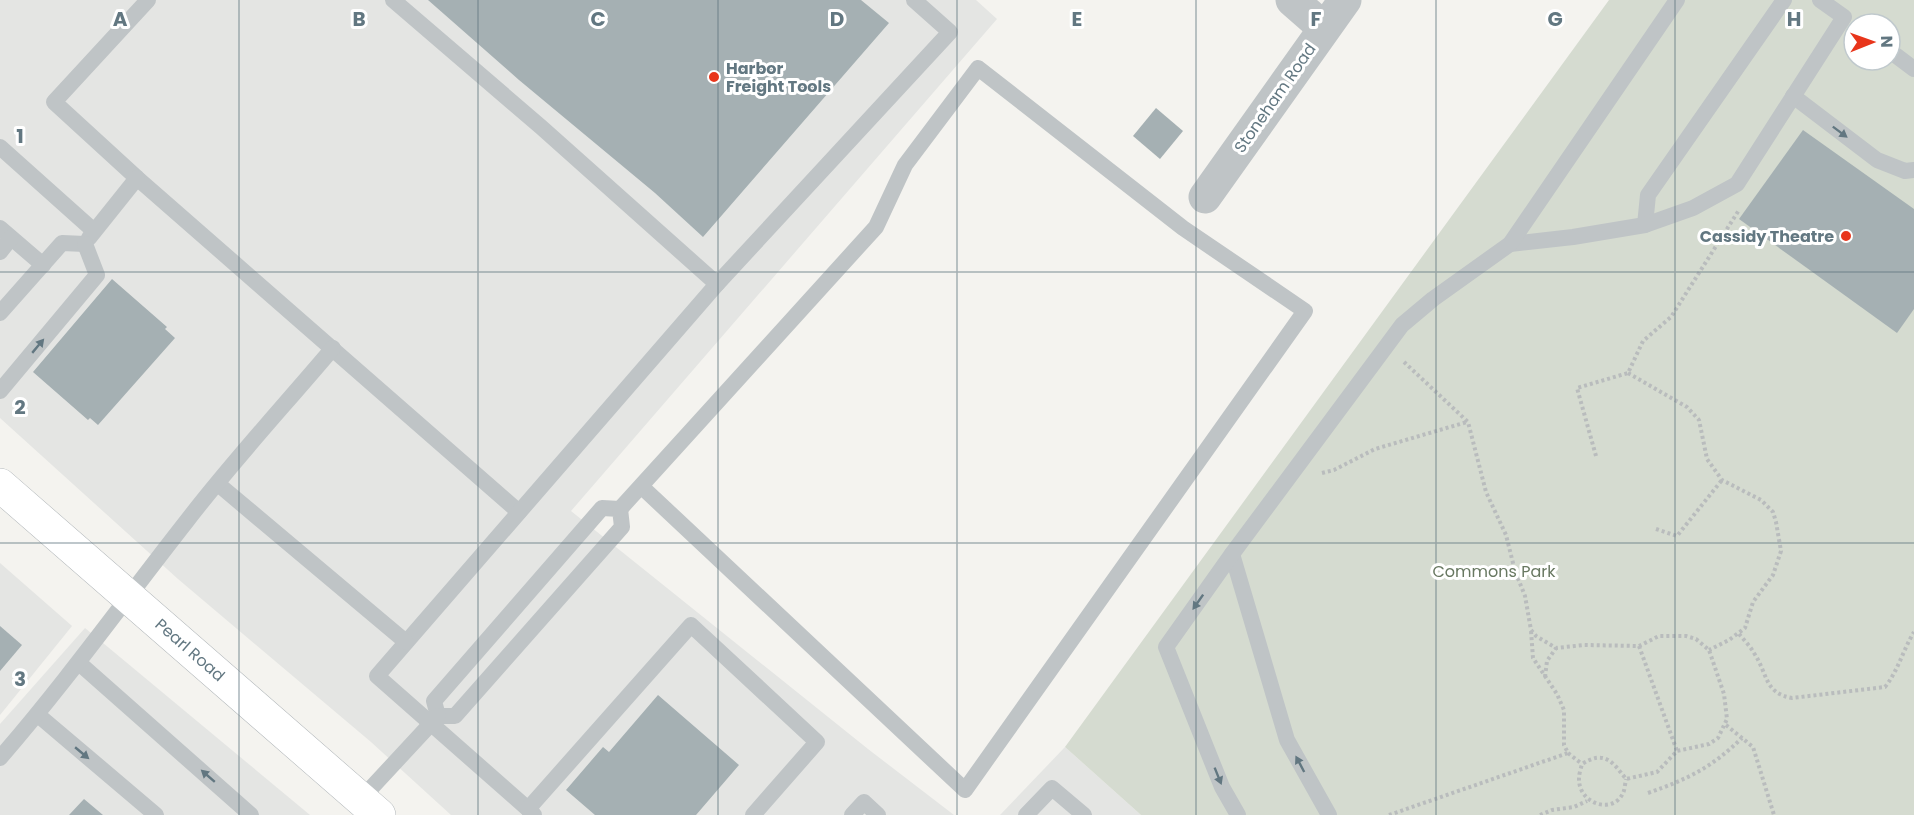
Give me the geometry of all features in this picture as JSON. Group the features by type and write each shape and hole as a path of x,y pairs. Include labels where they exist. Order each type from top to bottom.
{"main road":[{"name":"Pearl Road","path":"0,485 370,807"}],"street":[{"path":"1292,0 1324,28"},
{"name":"Stoneham Road","path":"1205,197 1345,0"}],"lane":[{"path":"148,0 54,102 137,178 519,512"},
{"path":"393,0 541,127 717,284"},
{"path":"753,815 818,742 691,625 531,812 434,720 377,676 717,284 950,32 914,0"},
{"path":"1238,815 1222,786 1166,647 1402,325 1433,299 1510,244 1677,0"},
{"path":"1645,225 1648,195 1784,0"},
{"path":"1820,0 1842,16"},
{"path":"1510,244 1573,237 1645,225 1693,208 1737,184 1793,96 1842,30"},
{"path":"370,807 434,720 434,700 602,508 620,509 642,487 876,227 905,165 978,68 1183,228 1305,311 965,790 642,487"},
{"path":"1793,96 1877,160 1905,171 1914,170"},
{"path":"0,147 90,237 97,275 0,391"},
{"path":"0,313 62,243 90,237 137,178"},
{"path":"0,252 6,233 43,265"},
{"path":"0,758 38,715 187,521 333,348"},
{"path":"218,484 406,642"},
{"path":"434,720 455,716 622,527 620,509"},
{"path":"1232,554 1287,741 1329,815"},
{"path":"79,663 251,815"},
{"path":"38,715 156,815"},
{"path":"1026,815 1052,788 1084,815"},
{"path":"852,815 864,802 878,815"}],"path":[{"path":"1628,373 1643,341 1671,317 1741,207"},
{"path":"1399,357 1468,422 1488,498 1504,529 1525,596 1533,658 1557,694 1564,710 1564,745 1568,753 1582,764"},
{"path":"1596,456 1577,388 1628,373 1687,407 1699,420 1707,459 1722,480 1761,500 1773,512 1780,551 1773,575 1753,602 1745,628 1739,634 1709,650"},
{"path":"1318,474 1334,470 1375,449 1468,422"},
{"path":"1656,529 1677,536 1722,480"},
{"path":"1531,630 1544,643 1556,648 1584,645 1639,646 1659,636 1686,636 1696,639 1709,650 1724,694 1727,719 1718,738 1709,744 1677,752 1657,771 1626,779"},
{"path":"1739,634 1755,654 1772,689 1780,696 1792,698 1885,687 1894,675 1905,647 1914,633"},
{"path":"1639,646 1677,752"},
{"path":"1545,677 1546,661 1556,648"},
{"path":"1726,725 1753,747 1774,815"},
{"path":"1648,793 1682,782 1711,765 1742,738"},
{"path":"1389,815 1568,753"},
{"path":"1593,758 1603,758 1614,763 1626,779 1623,794 1616,802 1602,806 1587,801 1582,793 1579,778 1582,764 1593,758"},
{"path":"1540,815 1552,810 1574,807 1587,801"}],"shaded area":[{"path":"0,0 976,0 997,19 571,511 954,815 451,815 371,742 178,579 0,418"},
{"path":"0,563 72,626 0,715"},
{"path":"85,628 310,815 0,815 0,724"},
{"path":"1065,747 1141,815 1000,815"}],"green space":[{"name":"Commons Park","path":"1609,0 1914,0 1914,815 1141,815 1065,747"}],"building":[{"path":"428,0 861,0 889,23 703,237 655,193 519,80"},
{"path":"1156,108 1183,131 1160,159 1133,136"},
{"path":"1803,130 1914,209 1914,309 1897,333 1739,219"},
{"path":"112,279 167,327 165,329 175,338 98,425 90,418 88,420 33,372"},
{"path":"0,626 22,645 0,671"},
{"path":"658,695 739,765 696,815 595,815 566,790 603,747 609,752"},
{"path":"84,799 103,815 69,815"}],"place":[{"name":"Harbor Freight Tools","path":"714,77"},
{"name":"Cassidy Theatre","path":"1846,236"}]}
